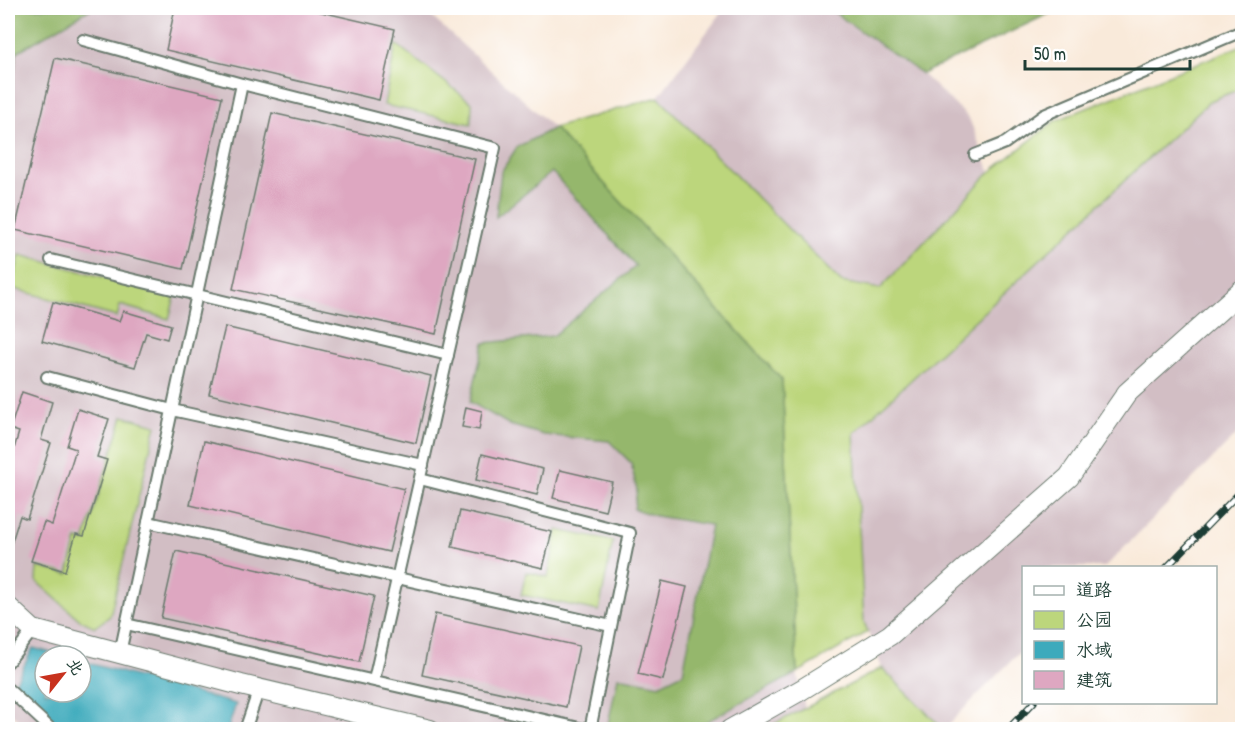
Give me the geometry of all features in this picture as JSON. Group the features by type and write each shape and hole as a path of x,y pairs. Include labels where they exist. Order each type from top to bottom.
{"street":[{"path":"730,729 801,690 890,635 1070,477 1127,393 1242,290"},
{"path":"8,607 33,630 259,689 430,729"}],"lane":[{"path":"975,155 1005,143 1044,115 1242,31"},
{"path":"83,40 242,84 495,148 374,680"},
{"path":"120,653 242,84"},
{"path":"51,260 448,355"},
{"path":"46,377 172,410 423,465"},
{"path":"126,624 589,729 630,533 420,479"},
{"path":"148,522 397,580 611,626"},
{"path":"8,662 33,630"},
{"path":"8,689 52,729"},
{"path":"245,729 259,689"}],"shaded area":[{"path":"92,8 422,8 554,128 782,380 797,673 805,708 765,730 13,729 20,722 8,710 8,112 17,52"},
{"path":"725,8 828,8 922,74 969,118 990,172 880,289 841,282 658,97"},
{"path":"1242,88 1242,429 1106,566 1022,566 1022,650 944,729 882,668 864,622 854,433 1210,100"}],"green space":[{"path":"8,8 92,8 17,52 8,112"},
{"path":"828,8 1061,8 922,74"},
{"path":"396,44 472,103 471,124 384,105"},
{"path":"1242,45 1242,88 1210,101 854,433 864,622 868,632 797,673 782,380 554,128 658,97 841,282 880,289 990,172 1055,121"},
{"path":"554,128 782,380 797,673 693,729 607,729 618,677 659,685 683,673 711,525 656,516 634,509 637,490 631,463 609,441 544,435 510,425 470,402 484,343 553,336 636,266 552,172 496,217 501,172 517,147"},
{"path":"20,255 175,296 169,319 120,305 117,317 11,288"},
{"path":"123,416 156,425 110,616 95,627 80,620 36,581 37,567 68,574 77,540 84,542"},
{"path":"557,530 613,541 599,611 521,595 526,572 548,577"},
{"path":"882,668 943,729 765,729"}],"water":[{"path":"33,648 33,702 14,685"},
{"path":"93,664 236,704 228,729 63,729 35,704 93,704"}],"building":[{"path":"175,8 304,8 395,29 379,100 166,50"},
{"path":"55,58 222,97 183,269 15,230"},
{"path":"272,113 475,159 436,334 233,289"},
{"path":"53,302 119,321 123,311 171,325 167,339 146,333 135,367 42,341"},
{"path":"225,327 431,376 416,443 209,394"},
{"path":"22,392 52,402 41,440 51,443 27,519 20,516 8,554 8,469 19,432 10,429"},
{"path":"466,407 482,411 479,430 462,427"},
{"path":"78,409 109,419 97,457 107,460 84,536 76,534 65,571 31,561 44,522 52,525 76,449 67,446"},
{"path":"204,441 404,489 389,552 190,505"},
{"path":"482,454 543,469 537,495 476,480"},
{"path":"560,470 612,482 605,511 553,498"},
{"path":"460,511 552,532 543,568 452,547"},
{"path":"176,551 374,596 359,662 161,618"},
{"path":"662,581 687,587 663,680 638,674"},
{"path":"435,614 579,646 566,707 422,675"}],"railway":[{"path":"1168,566 1242,490"},
{"path":"1007,730 1032,704"}]}
